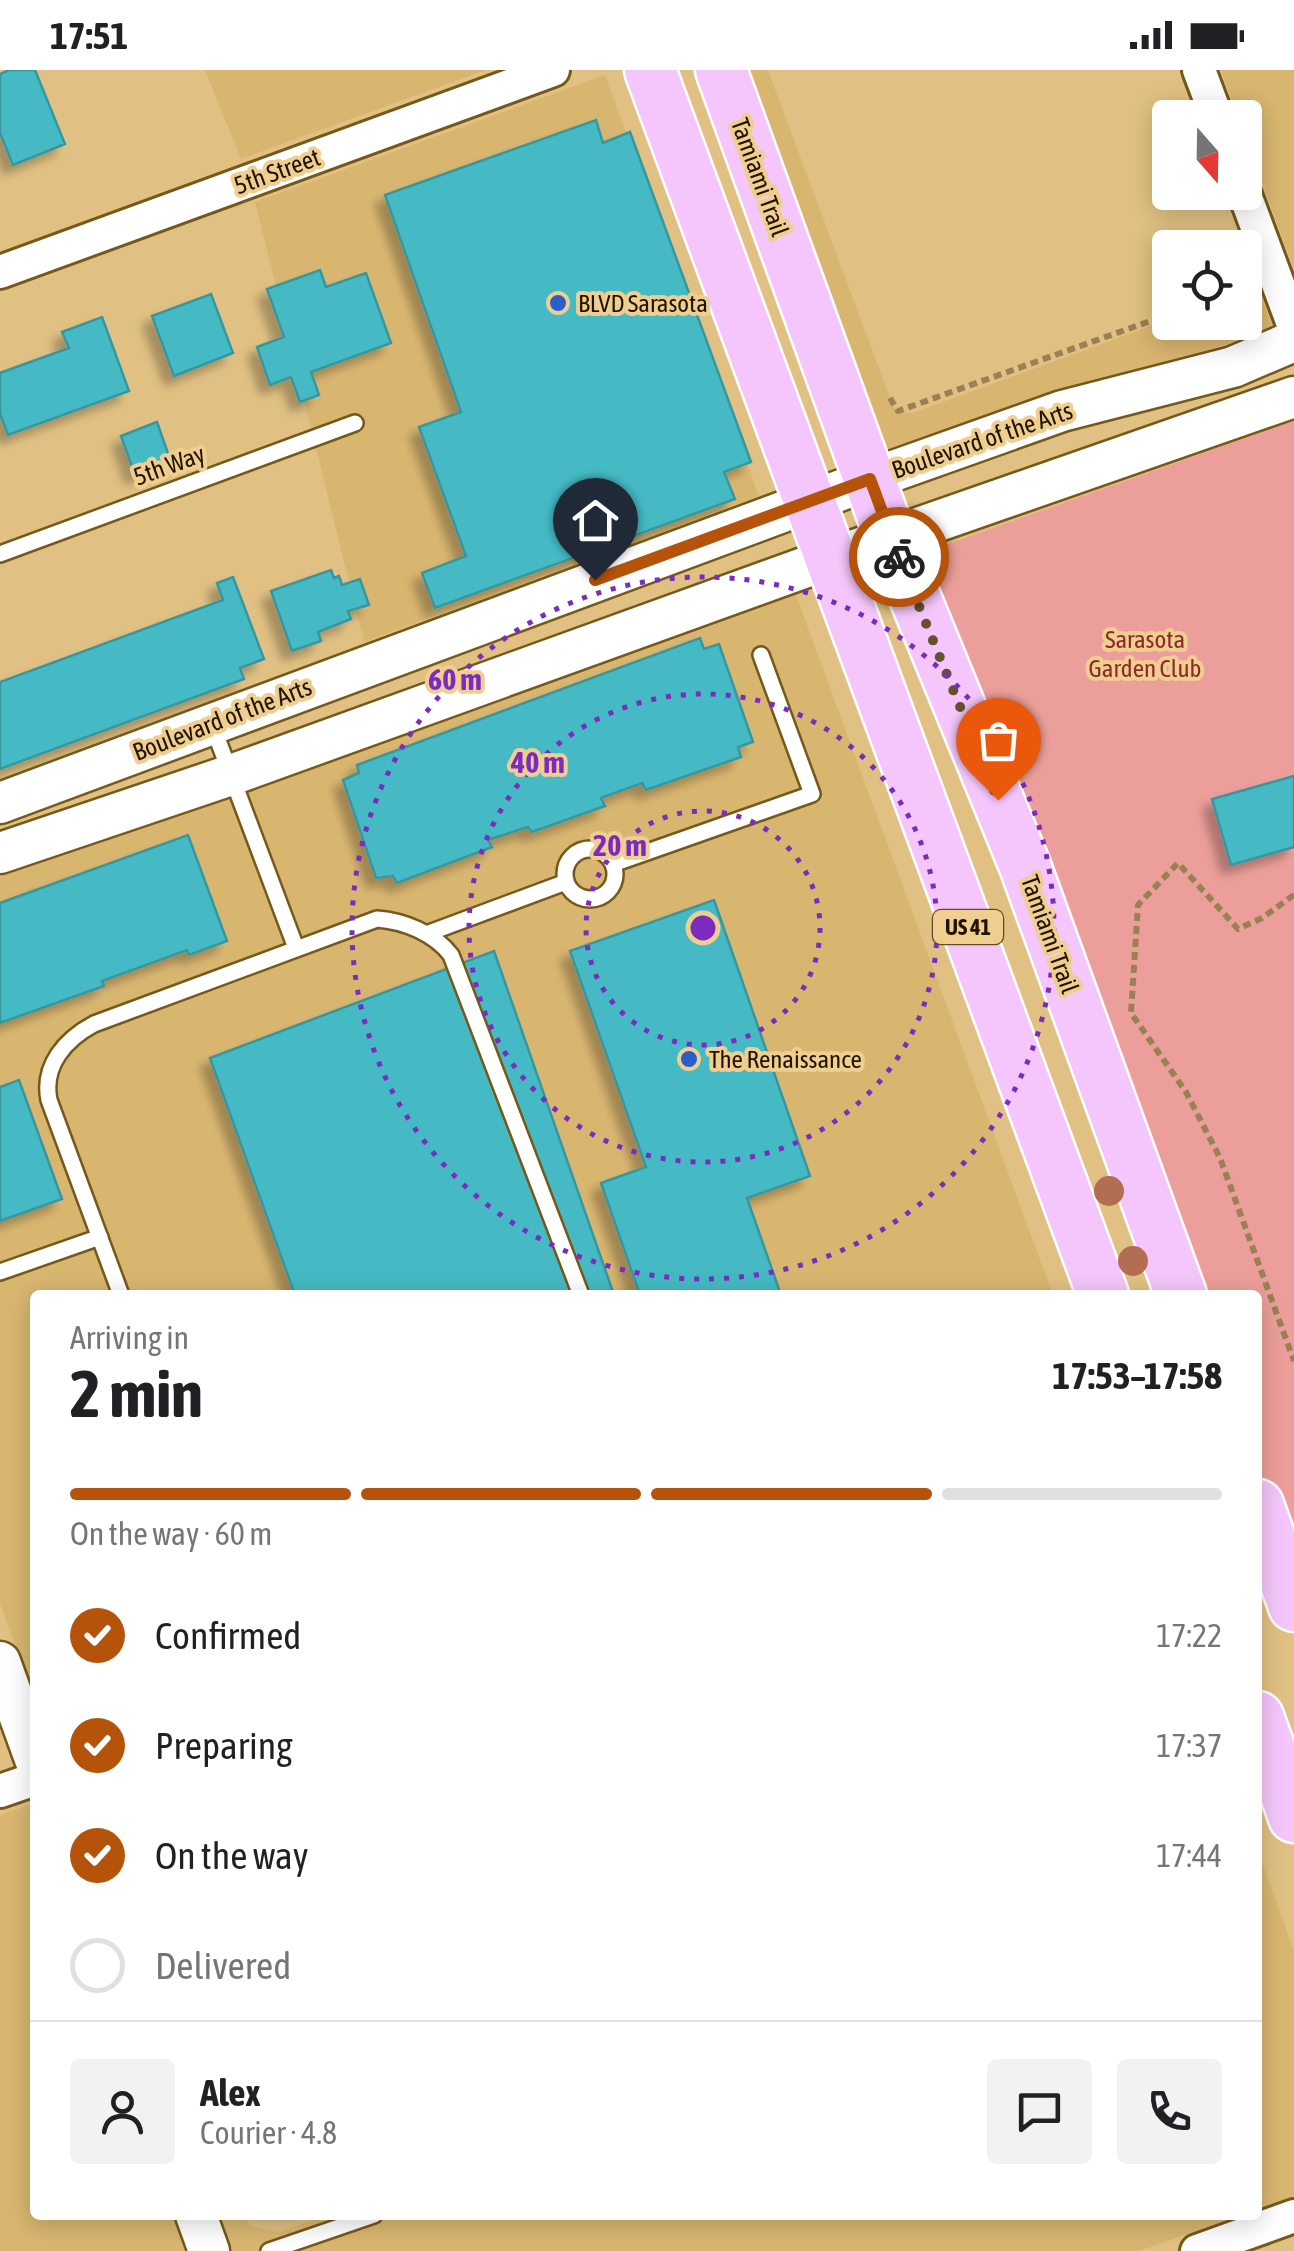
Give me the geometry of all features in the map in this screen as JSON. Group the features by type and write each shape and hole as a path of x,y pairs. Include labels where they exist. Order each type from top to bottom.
{"main road":[{"name":"US 41","path":"650,70 1101,1290"},
{"name":"Tamiami Trail","path":"721,70 892,540 1025,866 1179,1290"},
{"path":"1262,1516 1294,1606"},
{"path":"1262,1728 1294,1817"}],"street":[{"name":"5th Street","path":"0,272 504,78 554,70"},
{"path":"1199,70 1210,100"},
{"path":"1251,210 1294,327"},
{"name":"Boulevard of the Arts","path":"0,803 870,479 1062,411 1232,367 1294,342"},
{"name":"Boulevard of the Arts","path":"0,853 231,775 1294,397"},
{"path":"0,1662 30,1746"},
{"path":"0,1791 30,1780"},
{"path":"1197,2251 1294,2216"},
{"path":"198,2220 209,2251"}],"lane":[{"name":"5th Way","path":"0,554 355,423"},
{"path":"613,864 812,794 761,654"},
{"path":"211,724 296,948"},
{"path":"594,849 613,864 614,880 599,898 575,894 566,882 566,865 578,852 594,849"},
{"path":"426,934 566,882"},
{"path":"119,1290 49,1100 48,1084 60,1051 94,1024 377,920 400,923 426,934 451,955 579,1290"},
{"path":"0,1272 100,1237"},
{"path":"270,2251 360,2220"}],"path":[{"path":"888,395 898,411 1152,320"},
{"path":"1294,896 1238,929 1178,863 1138,905 1131,1013 1186,1092 1220,1158 1294,1361"}],"shaded area":[{"path":"205,70 486,70 241,159"},
{"path":"744,70 768,70 893,406 902,413 913,413 1152,326 1152,340 1237,340 1054,390 881,451"},
{"path":"1221,70 1294,70 1294,269 1262,182 1262,100 1232,100"},
{"name":"BLVD Sarasota","path":"605,75 759,496 364,642 255,202"},
{"path":"1262,298 1272,326 1262,330"},
{"path":"796,595 1051,1290 30,1290 30,1687 0,1603 0,877 239,796"},
{"path":"30,1808 30,2220 177,2220 188,2251 0,2251 0,1815"},
{"path":"1262,1862 1294,1951 1294,2196 1262,2208"},
{"path":"220,2220 247,2220 251,2226 278,2232 313,2220 1226,2220 1139,2251 231,2251"}],"green space":[{"name":"Sarasota Garden Club","path":"1294,421 1294,1584 1262,1489 1262,1290 1193,1290 920,554"}],"building":[{"path":"35,70 65,144 13,165 0,133 0,74"},
{"name":"BLVD Sarasota","path":"596,120 603,143 630,132 751,462 724,472 735,499 435,608 422,573 466,556 419,427 461,412 385,195"},
{"path":"320,270 326,287 366,273 391,343 311,372 319,395 300,402 291,377 270,385 257,347 284,337 267,289"},
{"path":"211,294 233,353 174,376 152,316"},
{"path":"102,317 129,391 8,435 0,414 0,373 69,348 62,332"},
{"path":"157,422 171,462 135,475 121,436"},
{"path":"331,570 342,585 360,579 369,605 348,611 351,619 318,632 321,641 292,651 271,591"},
{"path":"233,577 264,659 240,668 244,679 0,769 0,682 223,600 217,583"},
{"path":"700,638 704,649 719,644 753,742 738,747 741,757 646,790 642,783 601,798 605,806 532,832 528,827 488,840 492,847 397,883 393,876 376,878 343,780 359,773 357,765"},
{"path":"1294,776 1294,847 1231,865 1212,799"},
{"path":"188,835 227,941 189,955 187,950 102,981 104,986 0,1023 0,903"},
{"name":"The Renaissance","path":"714,900 810,1176 747,1198 779,1290 638,1290 601,1183 646,1167 570,951"},
{"path":"494,951 612,1290 293,1290 210,1058"},
{"path":"19,1080 62,1199 0,1221 0,1087"}],"way so far":[{"path":"899,557 998,800"}],"place":[{"name":"BLVD Sarasota","path":"558,303"},
{"name":"The Renaissance","path":"689,1059"}],"route":[{"path":"595,580 870,479 899,557"}]}
